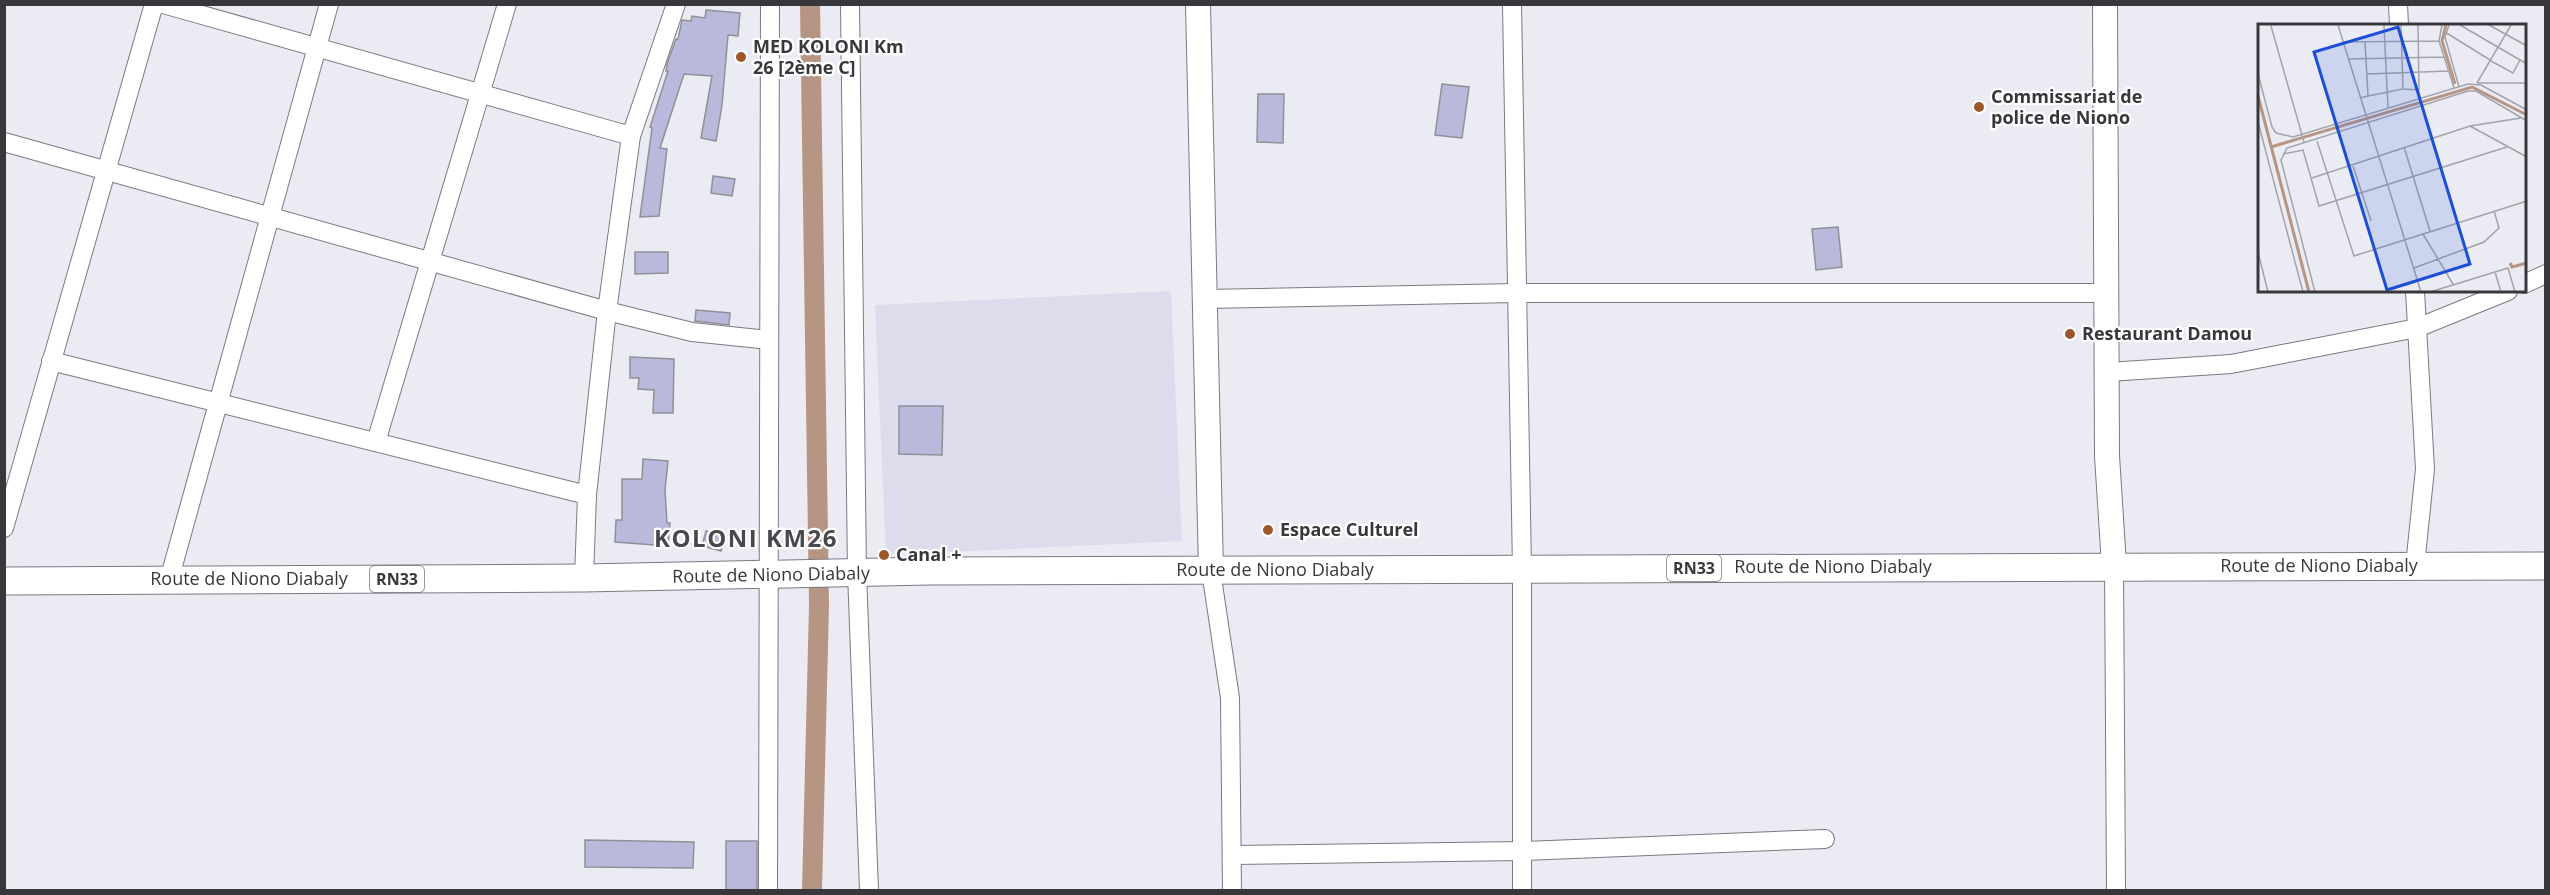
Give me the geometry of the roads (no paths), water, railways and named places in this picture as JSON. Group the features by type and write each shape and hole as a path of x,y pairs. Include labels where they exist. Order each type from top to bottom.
{"main road":[{"name":"Route de Niono Diabaly","path":"4,581 1522,569 2546,566"}],"street":[{"path":"4,528 154,4"},
{"path":"163,4 631,136"},
{"path":"169,580 328,4"},
{"path":"376,442 507,4"},
{"path":"584,578 587,495 607,311 631,136 676,4"},
{"path":"768,891 778,575 769,340 770,4"},
{"path":"850,4 850,574 869,891"},
{"path":"1198,4 1211,571 1230,698 1232,891"},
{"path":"1512,4 1522,569 1522,891"},
{"path":"2105,4 2108,456 2114,566 2116,891"},
{"path":"2398,4 2399,24"},
{"path":"4,142 607,311 692,332 769,340"},
{"path":"2526,283 2546,274"},
{"path":"1205,299 1517,292 2108,293"},
{"path":"2415,292 2425,469 2415,566"},
{"path":"2108,372 2231,364 2417,328 2506,292"},
{"path":"51,361 587,495"},
{"path":"1232,855 1522,851 1825,839"}],"waterway":[{"path":"810,4 819,605 812,890"}],"place":[{"name":"MED KOLONI Km 26 [2ème C]","path":"741,57"},
{"name":"Commissariat de police de Niono","path":"1979,107"},
{"name":"Restaurant Damou","path":"2070,334"},
{"name":"Espace Culturel","path":"1268,530"},
{"name":"Canal +","path":"884,555"}],"district":[{"name":"KOLONI KM26","path":"746,539"}]}
